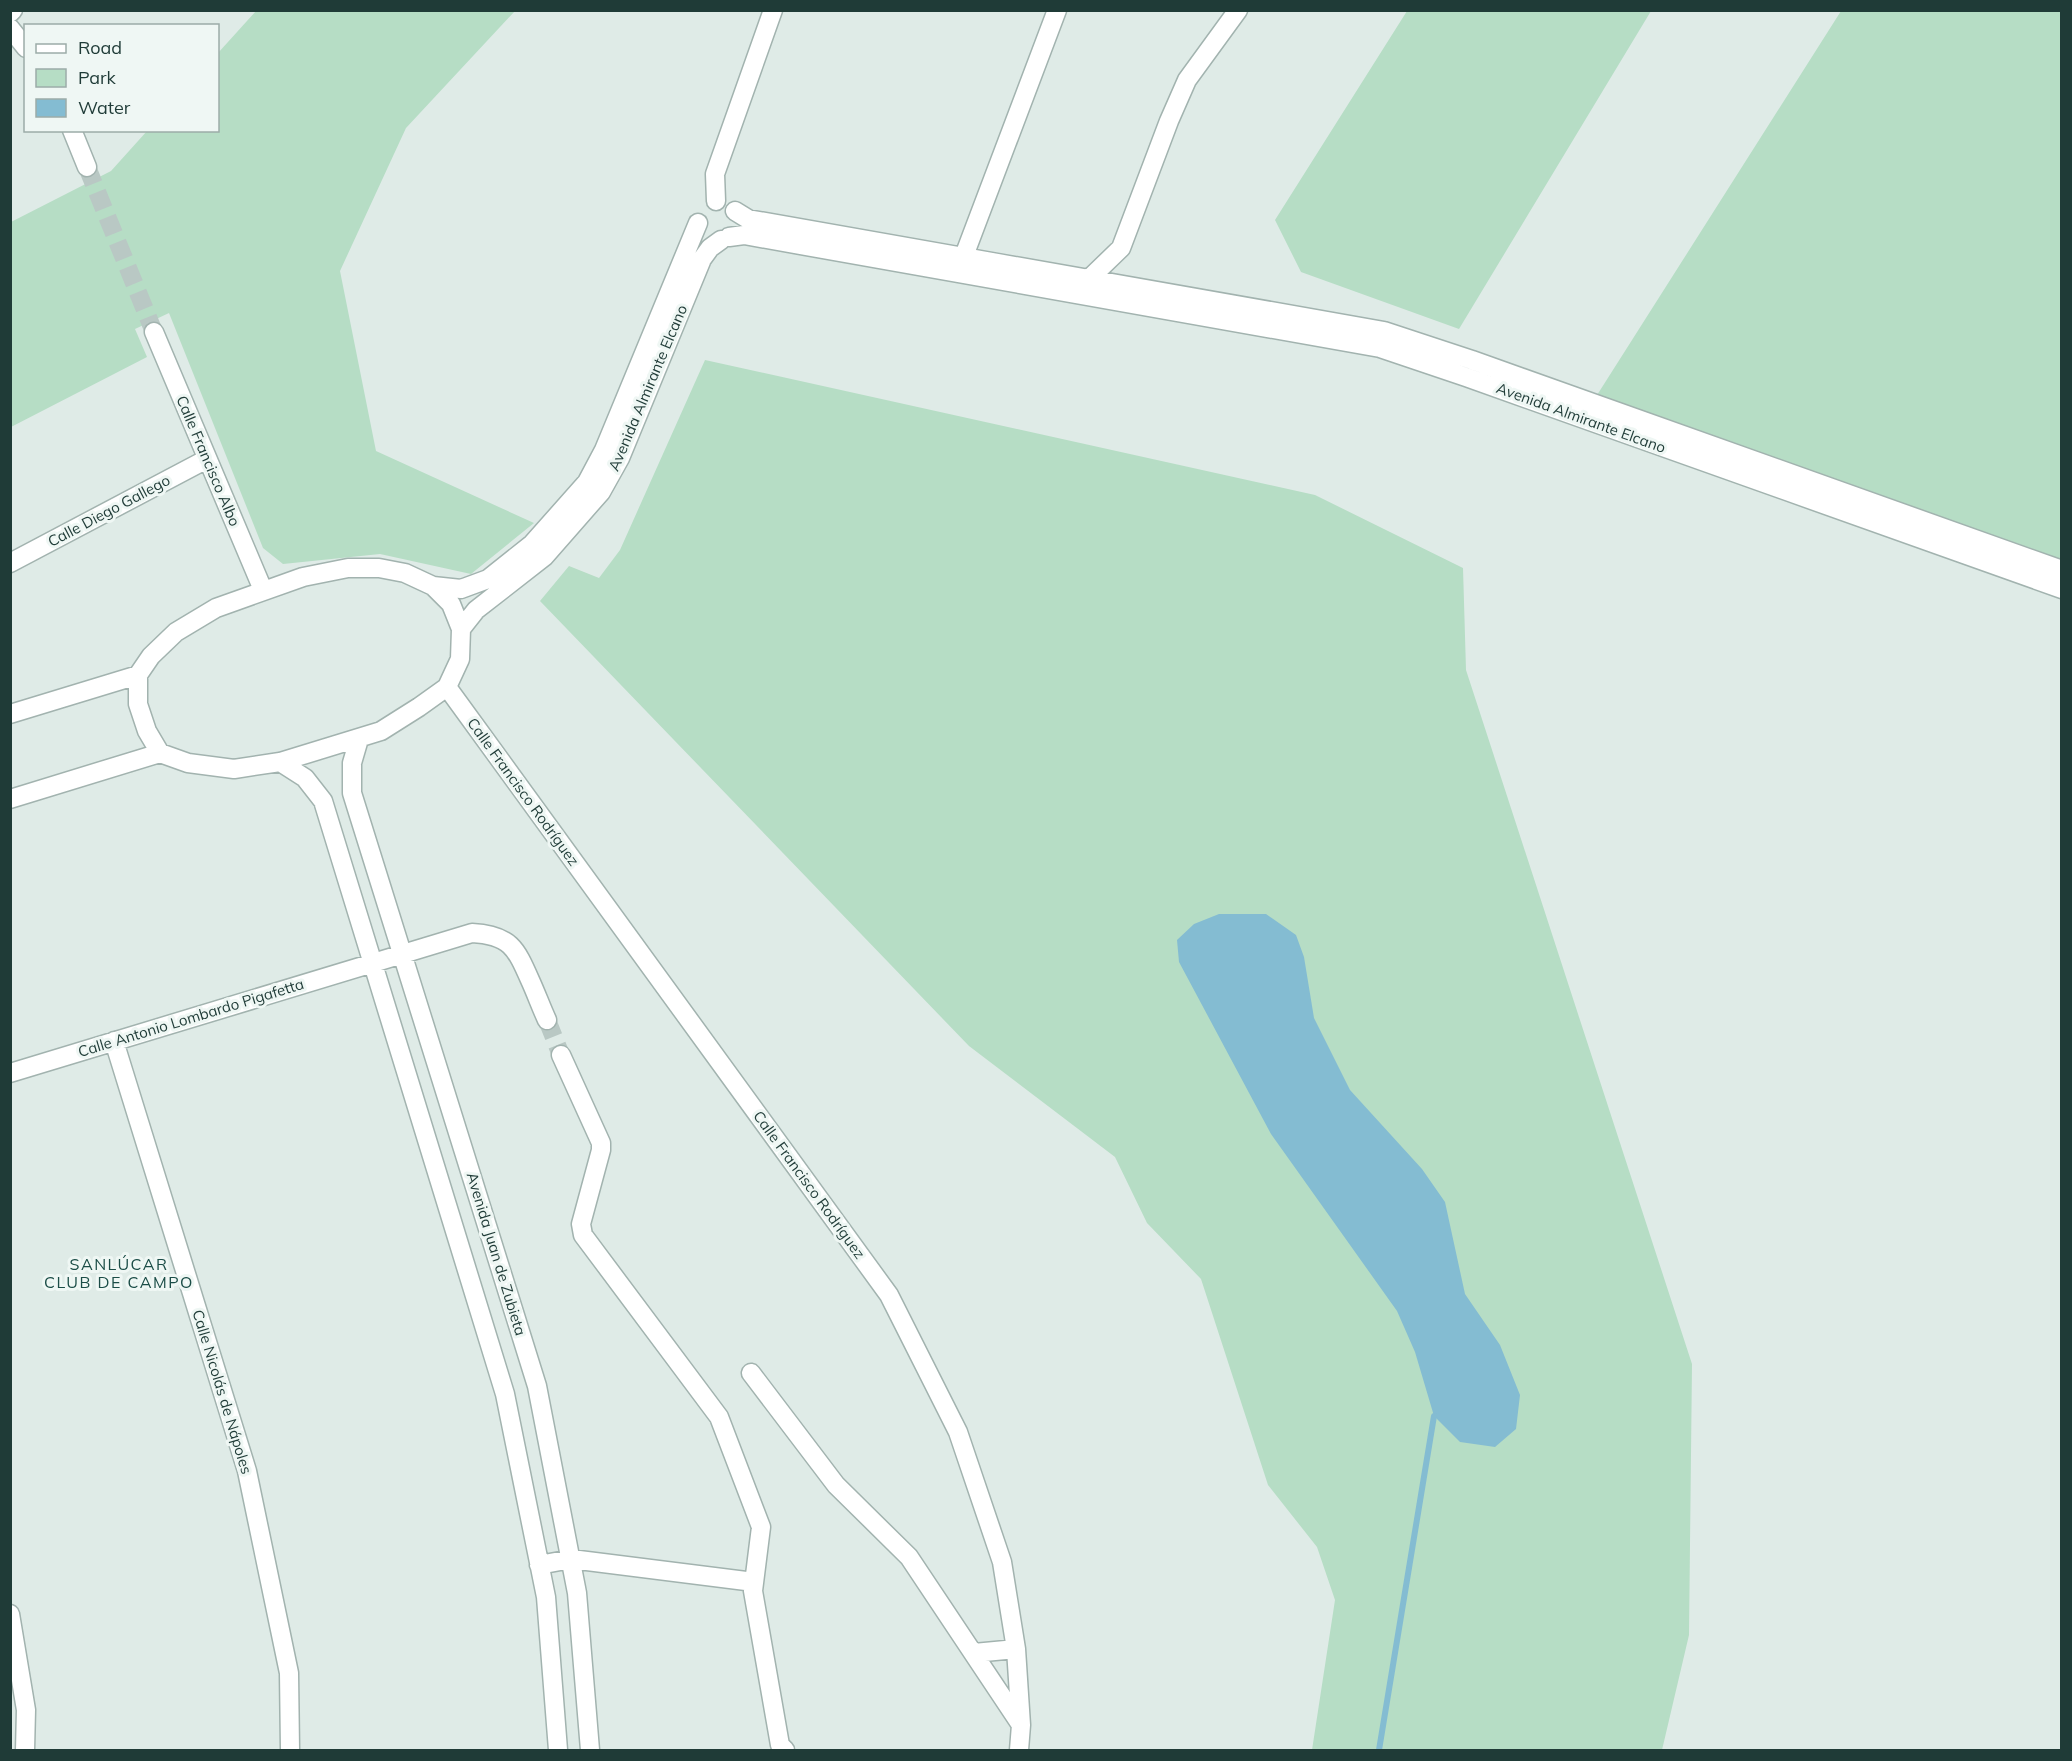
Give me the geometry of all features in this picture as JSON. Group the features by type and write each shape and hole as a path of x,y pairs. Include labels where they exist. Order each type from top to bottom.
{"street":[{"path":"716,201 716,174 773,10"},
{"path":"963,265 1057,10"},
{"path":"1089,287 1121,248 1187,80 1238,10"},
{"path":"10,28 24,46"},
{"path":"73,132 87,167"},
{"path":"724,201 735,210 737,224 734,232 725,239 713,240 706,236 698,223 702,208 708,203 724,201"},
{"name":"Avenida Almirante Elcano","path":"735,210 748,219 963,265"},
{"name":"Avenida Almirante Elcano","path":"433,586 461,589 488,579 532,544 586,482 604,450 698,223"},
{"name":"Avenida Almirante Elcano","path":"461,629 476,610 544,556 601,492 620,458 702,259 710,248 725,239 744,235 963,265 1089,287 1384,331 2061,570"},
{"name":"Avenida Almirante Elcano","path":"1089,287 1380,348 2061,589"},
{"name":"Calle Francisco Albo","path":"154,332 263,590"},
{"name":"Calle Diego Gallego","path":"10,563 207,459"},
{"path":"10,799 160,753 188,763 234,769 280,762 381,731 447,687 460,659 461,629 451,604 433,586 405,573 379,568 348,568 303,577 216,608 176,632 151,656 138,675 138,704 147,731 160,753"},
{"path":"10,714 138,675"},
{"name":"Calle Francisco Rodríguez","path":"447,687 889,1295 958,1432 1002,1562 1016,1650 1019,1750"},
{"name":"Avenida Juan de Zubieta","path":"359,739 352,763 352,793 537,1386 578,1593 590,1750"},
{"path":"280,762 305,778 322,801 506,1394 546,1597 558,1750"},
{"path":"372,963 472,933 489,934 507,942 519,953 547,1020"},
{"name":"Calle Antonio Lombardo Pigafetta","path":"10,1073 372,963"},
{"name":"Calle Nicolás de Nápoles","path":"114,1041 248,1471 289,1673 290,1750"},
{"path":"561,1055 601,1143 581,1224 584,1235 719,1417 761,1527 753,1591 780,1745 785,1750"},
{"path":"751,1373 836,1485 909,1557 1020,1725"},
{"path":"539,1564 571,1559 754,1582"},
{"path":"10,1614 26,1710 25,1750"},
{"path":"974,1653 1016,1650"}],"green space":[{"path":"256,11 515,11 406,128 340,271 376,451 534,523 471,574 380,554 283,564 263,548 169,313 135,329 147,357 11,427 11,222 111,171 146,132 219,132 219,52"},
{"path":"1407,11 1651,11 1459,329 1301,272 1275,220"},
{"path":"1841,11 2061,11 2061,570 1592,403"},
{"path":"705,360 1315,495 1463,568 1466,670 1692,1364 1689,1635 1662,1750 1312,1750 1335,1600 1317,1547 1268,1485 1201,1279 1147,1223 1115,1157 969,1046 540,601 569,566 599,578 620,550"}],"water":[{"path":"1219,914 1266,914 1296,935 1304,957 1314,1018 1350,1090 1422,1169 1445,1202 1465,1294 1500,1345 1520,1395 1516,1429 1495,1447 1460,1442 1434,1416 1415,1352 1397,1311 1271,1134 1179,962 1177,940 1194,924"}],"waterway":[{"path":"1379,1750 1434,1416"}],"tunnel":[{"path":"87,167 154,332"},
{"path":"547,1020 561,1055"}],"district":[{"name":"SANLÚCAR CLUB DE CAMPO","path":"119,1273"}]}
